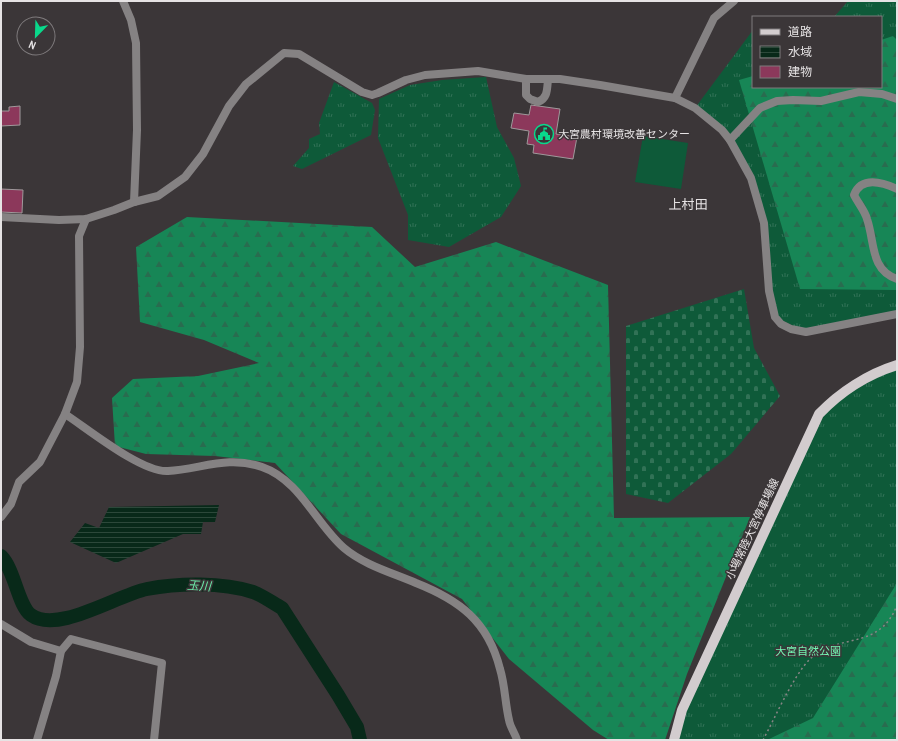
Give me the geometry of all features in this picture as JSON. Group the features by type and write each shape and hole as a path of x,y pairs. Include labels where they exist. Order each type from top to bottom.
{"main road":[{"name":"小場常陸大宮停車場線","path":"674,740 682,710 819,414 833,401 854,386 867,378 897,365"}],"street":[{"path":"123,1 131,20 136,43 137,130 134,202"},
{"path":"675,98 714,18 734,1"},
{"path":"1,217 59,220 86,219 134,202 158,196 185,176 203,154 229,106 246,84 284,53 299,54 362,92 372,95 425,75 478,71 526,78 600,85 675,98 708,117 730,140 751,178 764,222 769,291 774,317 781,324 791,329 806,332 897,314"},
{"path":"526,78 526,95 530,99 538,102 546,95 548,79"},
{"path":"730,140 760,108 777,101 821,101 859,92 882,94 897,99"},
{"path":"897,189 883,182 863,184 856,188 854,195 867,219 879,268 888,276 897,279"},
{"path":"1,517 11,504 19,482 40,462 65,414 77,382 80,360 79,236 86,219"},
{"path":"65,414 132,459 153,469 168,471 212,463 232,462 263,467 281,478 294,489 345,548 367,562 443,594 463,607 477,622 493,648 500,669 509,722 517,740"},
{"path":"1,624 31,642 61,651"},
{"path":"37,740 56,676 61,651 71,639 162,663 154,740"}],"path":[{"path":"762,740 800,673 811,658 824,649 875,634 892,618 897,605"}],"green space":[{"path":"848,1 897,1 897,314 806,332 775,317 764,223 751,178 730,140 695,108 752,31 752,88 882,88 882,16 835,16"},
{"path":"893,36 897,40 897,290 800,289 739,80 752,76 752,88 882,88 882,40"},
{"path":"486,77 497,127 514,158 521,186 501,217 449,247 408,240 408,215 378,138 379,99 410,85 442,80"},
{"path":"334,82 372,103 375,110 371,135 302,169 293,166 309,148 309,139 320,134 319,123"},
{"path":"643,136 688,143 681,189 635,182"},
{"path":"187,217 372,227 415,267 496,242 608,285 614,518 750,517 687,674 665,740 609,740 593,730 509,659 462,599 341,534 275,463 215,456 146,454 115,446 112,398 133,379 198,376 259,363 204,340 140,322 136,247"},
{"path":"744,289 754,348 780,396 731,454 668,503 626,494 626,326"},
{"name":"大宮自然公園","path":"897,365 897,740 674,740 678,724 828,406"},
{"path":"897,583 897,740 767,740 813,718"}],"water":[{"path":"219,505 215,522 203,522 201,534 183,534 116,563 70,542 85,523 99,528 109,507"}],"building":[{"name":"大宮農村環境改善センター","path":"531,105 560,109 556,134 577,137 573,159 533,153 534,145 527,144 529,131 511,128 514,113 529,115"},
{"path":"20,106 20,125 1,126 1,111 9,111 9,107"},
{"path":"1,189 23,190 22,213 1,212"}],"waterway":[{"name":"玉川","path":"1,556 10,570 23,604 31,615 43,620 56,620 72,617 135,593 159,587 200,584 228,586 260,595 282,608 357,727 360,740"}],"place":[{"name":"大宮農村環境改善センター","path":"544,134"}],"district":[{"name":"上村田","path":"688,204"}]}
